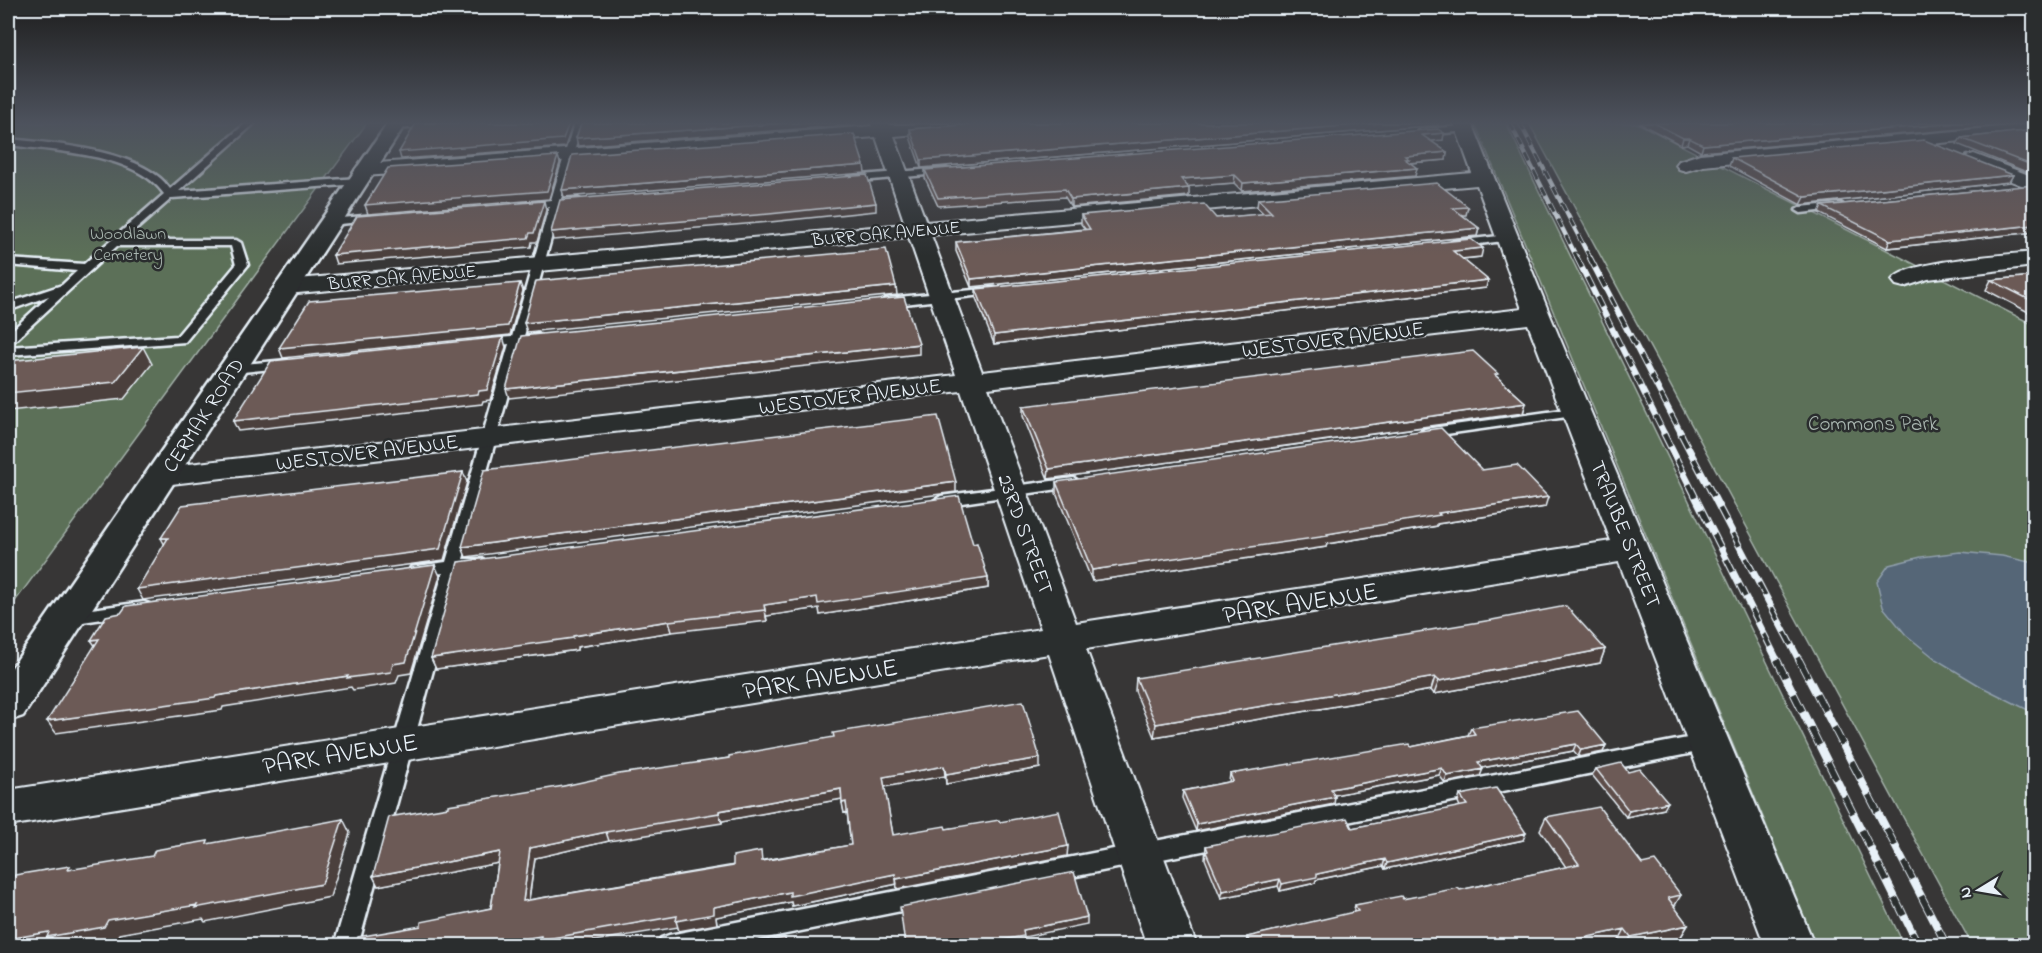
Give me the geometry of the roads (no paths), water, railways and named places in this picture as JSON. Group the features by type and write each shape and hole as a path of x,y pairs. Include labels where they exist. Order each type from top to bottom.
{"main road":[{"name":"CERMAK ROAD","path":"8,705 367,167"}],"street":[{"path":"358,181 464,167"},
{"name":"23RD STREET","path":"896,167 1172,945"},
{"name":"TRAUBE STREET","path":"1481,167 1537,315 1790,945"},
{"path":"1986,167 2028,186"},
{"name":"BURR OAK AVENUE","path":"287,287 1485,178"},
{"path":"1904,280 1923,272 2034,259"},
{"name":"WESTOVER AVENUE","path":"163,476 1537,315"},
{"name":"PARK AVENUE","path":"8,808 403,742 1632,549"}],"lane":[{"path":"130,167 160,181 170,195"},
{"path":"8,340 201,167"},
{"path":"346,945 565,167"},
{"path":"837,180 956,171"},
{"path":"170,195 358,181"},
{"path":"158,205 358,181"},
{"path":"508,207 590,200"},
{"path":"1801,210 1846,205"},
{"path":"331,222 381,218"},
{"path":"1437,246 1508,238"},
{"path":"8,351 181,339 242,265 236,243 114,243"},
{"path":"8,262 87,268"},
{"path":"8,307 68,285"},
{"path":"874,304 1003,291"},
{"path":"469,345 552,336"},
{"path":"232,369 302,362"},
{"path":"1406,436 1576,412"},
{"path":"923,503 1092,480"},
{"path":"406,572 488,561"},
{"path":"65,618 160,605"},
{"path":"669,945 1709,742"}],"water":[{"path":"1960,552 2002,556 2034,563 2034,713 1982,687 1937,660 1906,635 1883,607 1877,582 1889,565 1921,557"}],"railway":[{"path":"1532,167 1578,260"},
{"path":"1543,167 1591,260"},
{"path":"1577,258 1665,435"},
{"path":"1590,258 1682,435"},
{"path":"1664,434 1777,660"},
{"path":"1681,434 1800,662"},
{"path":"1777,660 1919,946"},
{"path":"1799,660 1947,946"}],"park label":[{"name":"Woodlawn Cemetery","path":"128,243"},
{"name":"Commons Park","path":"1873,423"}]}
